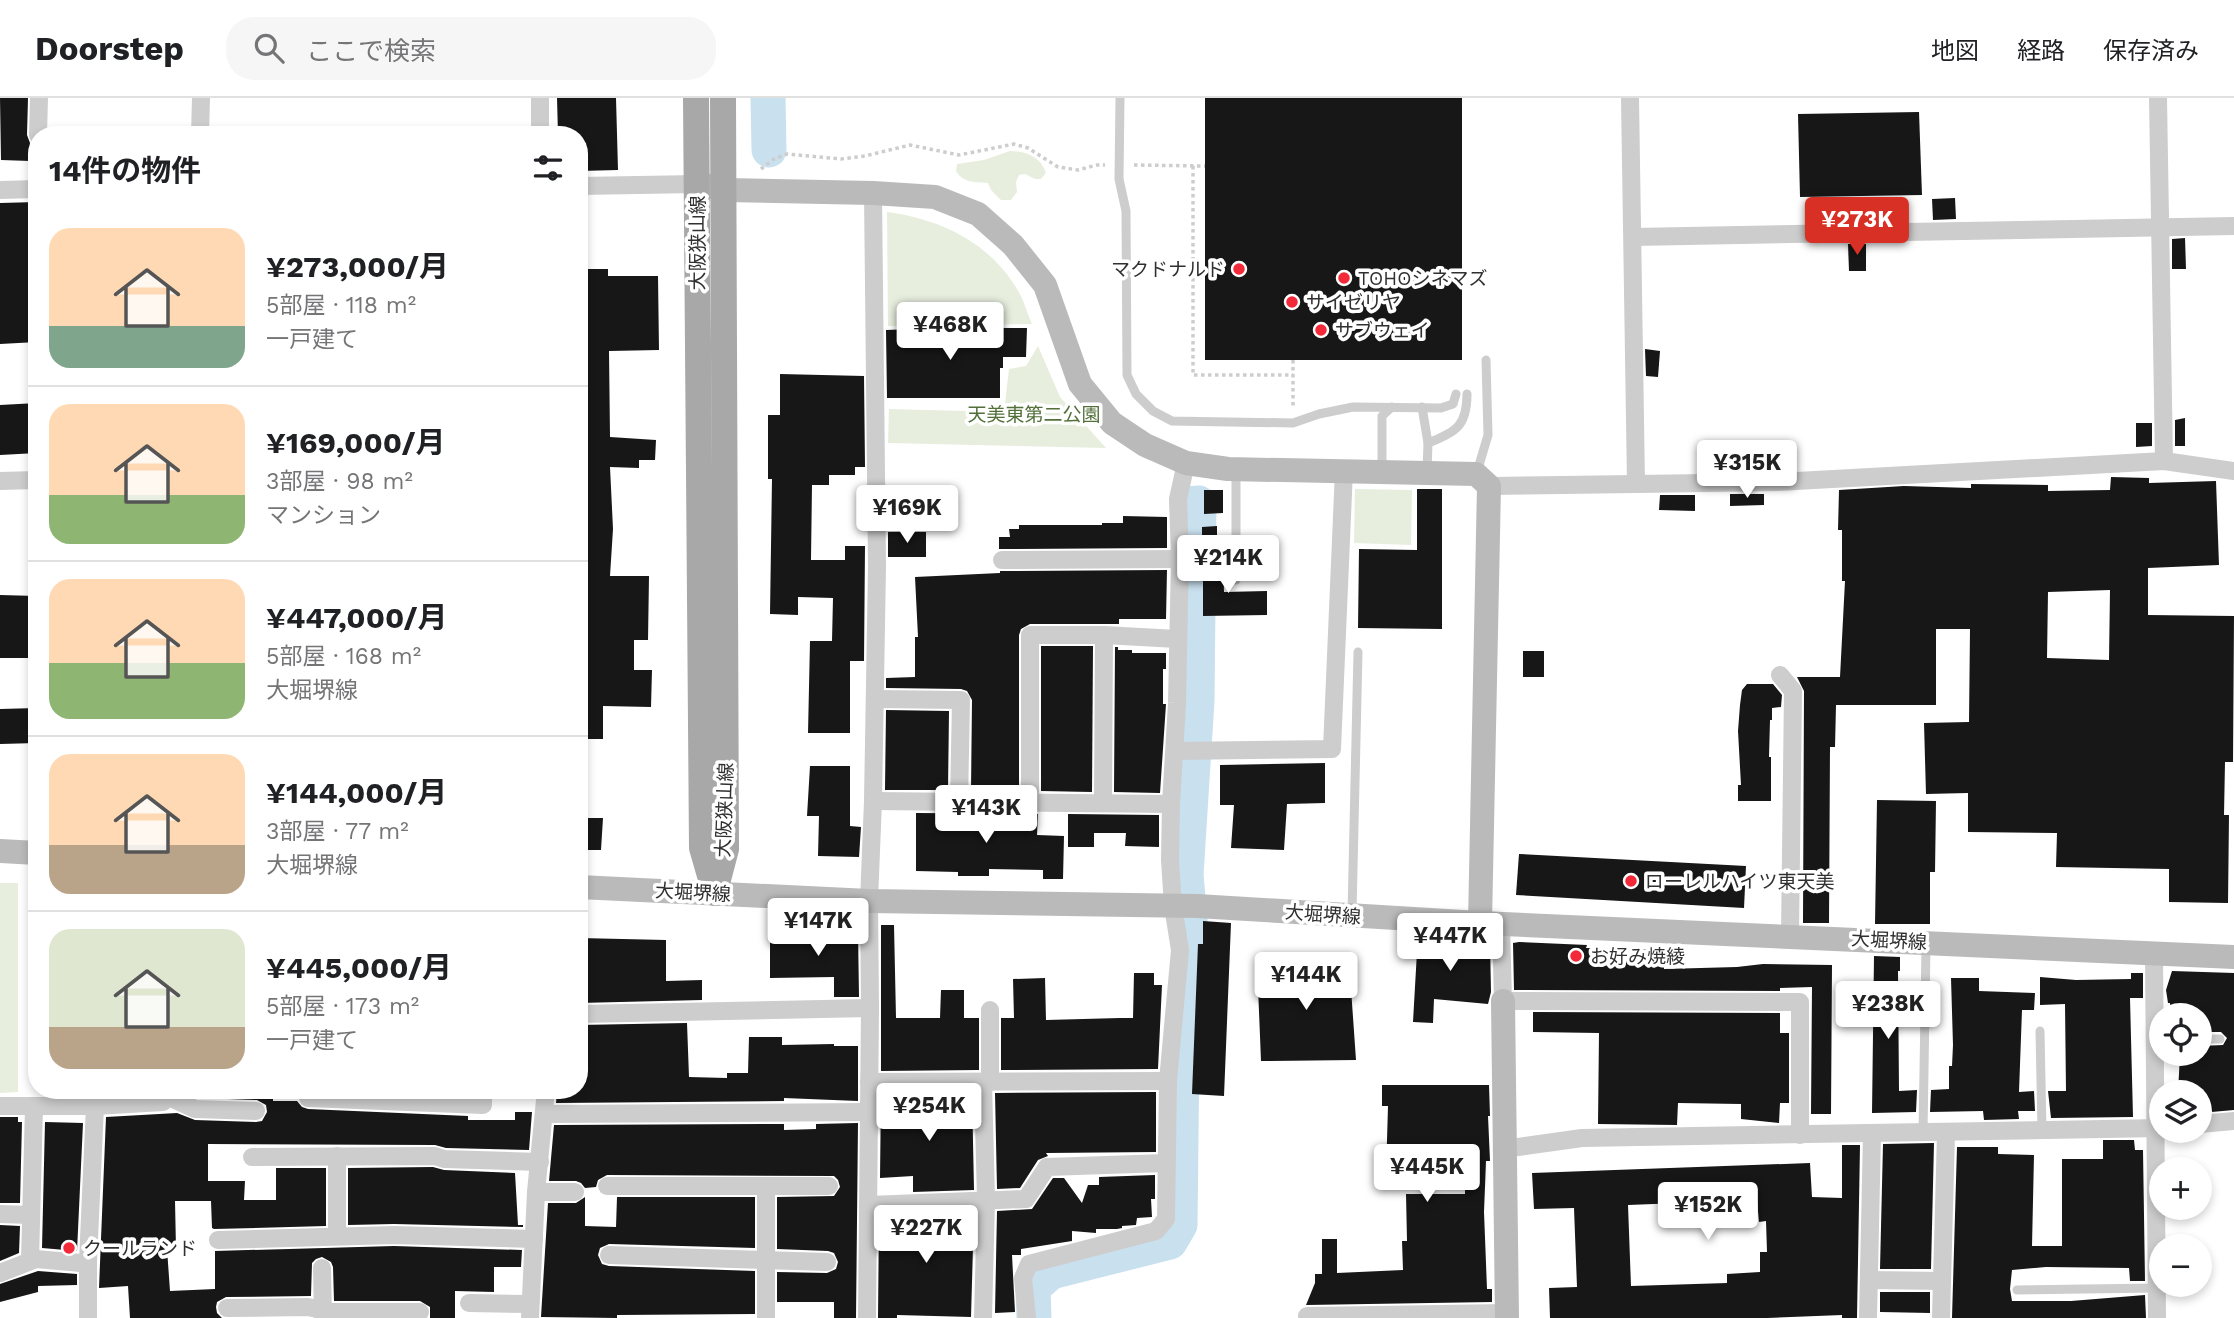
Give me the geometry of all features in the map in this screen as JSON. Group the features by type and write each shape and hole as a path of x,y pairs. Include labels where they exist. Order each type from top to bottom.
{"main road":[{"name":"大阪狭山線","path":"696,98 702,848 715,892"},
{"name":"大阪狭山線","path":"715,892 726,849 723,98"}],"street":[{"path":"38,126 39,98"},
{"path":"200,126 201,98"},
{"path":"540,98 540,126"},
{"path":"1630,98 1636,484"},
{"path":"2158,98 2164,461"},
{"path":"588,186 697,184 725,190 934,197 978,215 1013,244 1045,285 1080,384 1112,423 1144,445 1186,463 1236,469 1427,473 1482,480 1636,484 1777,482 2164,461 2234,471"},
{"path":"0,190 28,189"},
{"path":"867,1318 869,901 877,566 873,193"},
{"path":"1633,237 2234,226"},
{"path":"1027,1318 1023,1278 1029,1264 1156,1231 1166,1219 1167,1081 1184,906 1170,860 1178,703 1178,499 1186,463"},
{"path":"1175,751 1332,749 1343,470"},
{"path":"0,481 28,480"},
{"path":"1307,1316 1507,1316 1503,1001 1490,923 1482,480"},
{"path":"1002,560 1180,559"},
{"path":"1030,803 1030,635 1177,639"},
{"path":"1103,803 1104,635"},
{"path":"1780,675 1793,691 1790,936"},
{"path":"875,699 961,700 959,802"},
{"path":"873,801 1171,804"},
{"path":"0,851 28,853"},
{"name":"大堀堺線","path":"588,887 869,901 1184,906 1490,923 2234,957"},
{"path":"2154,954 2156,1003"},
{"path":"1503,1001 1800,1002 1800,1135"},
{"path":"588,1014 870,1009"},
{"path":"983,1318 990,1010"},
{"path":"869,1082 1167,1081"},
{"path":"0,1107 95,1106 163,1102 166,1099"},
{"path":"180,1099 195,1109 256,1111"},
{"path":"333,1099 482,1105 482,1099"},
{"path":"469,1303 530,1311 536,1192 545,1099"},
{"path":"30,1261 34,1106"},
{"path":"88,1318 95,1106"},
{"path":"544,1114 869,1112"},
{"path":"2212,1123 2234,1121"},
{"path":"1504,1150 1582,1138 2149,1128"},
{"path":"1941,1318 1946,1133"},
{"path":"1868,1318 1872,1134"},
{"path":"2157,1234 2158,1143"},
{"path":"337,1156 337,1236"},
{"path":"252,1157 435,1156 444,1159 540,1162"},
{"path":"868,1205 1026,1199 1047,1167 1166,1163"},
{"path":"607,1186 829,1186"},
{"path":"766,1186 766,1318"},
{"path":"536,1192 575,1192"},
{"path":"0,1214 31,1215"},
{"path":"218,1240 394,1235 534,1239"},
{"path":"609,1255 827,1262"},
{"path":"0,1273 36,1259 80,1263 88,1261"},
{"path":"322,1268 323,1314"},
{"path":"1869,1280 1942,1281"},
{"path":"2157,1297 2157,1318"},
{"path":"227,1307 308,1307 323,1314 420,1312"}],"lane":[{"path":"1120,98 1119,179 1126,211 1127,375 1136,394 1153,411 1172,421 1293,424 1319,414 1353,407 1441,408 1453,404 1456,394"},
{"path":"1482,480 1488,435 1486,360"},
{"path":"1428,443 1461,424 1467,414 1468,394"},
{"path":"1382,472 1382,416 1392,407"},
{"path":"1422,407 1428,443 1427,473"},
{"path":"1236,469 1236,580"},
{"path":"1352,916 1358,652"},
{"path":"1923,1133 1926,942"},
{"path":"2040,1031 2042,1132"},
{"path":"2212,1040 2220,1040"},
{"path":"2017,1290 2149,1288"}],"path":[{"path":"761,169 774,159 787,154 841,159 910,145 958,155 1014,144 1028,148 1058,167 1078,170 1097,164 1205,166"},
{"path":"1193,166 1193,375 1293,375"}],"green space":[{"path":"1010,151 1032,156 1041,163 1046,173 1041,179 1019,175 1016,182 1017,192 1011,200 1001,200 988,183 966,180 956,171 957,164 984,160"},
{"path":"887,212 926,220 978,246 1006,272 1019,293 1032,324 888,326"},
{"name":"天美東第二公園","path":"1038,346 1060,397 1106,448 888,443 889,409 1004,412 1009,369 1026,366"},
{"path":"1355,489 1412,490 1411,545 1354,543"},
{"path":"0,883 18,883 18,1092 0,1093"}],"building":[{"path":"0,98 28,98 28,161 1,160"},
{"path":"557,98 616,98 618,170 588,171 588,126 558,126"},
{"path":"1205,98 1462,98 1462,360 1205,360"},
{"path":"1919,112 1922,195 1800,197 1798,114"},
{"path":"1955,198 1956,219 1933,220 1932,199"},
{"path":"28,202 28,342 0,344 0,203"},
{"path":"2185,238 2186,269 2172,269 2172,239"},
{"path":"1848,244 1866,244 1866,271 1849,271"},
{"path":"588,269 608,269 608,276 658,276 659,350 609,351 610,437 656,440 655,460 639,460 639,468 610,467 613,529 610,576 649,576 648,640 634,640 634,670 652,670 651,707 603,706 603,739 588,739"},
{"path":"947,328 1027,328 1026,357 1003,357 1003,368 1000,368 1000,398 887,398 886,330 913,329 913,333 947,333"},
{"path":"1645,349 1660,351 1658,377 1646,376"},
{"path":"780,374 864,376 865,467 855,467 855,475 829,475 829,485 812,485 811,560 845,560 845,546 865,546 864,661 850,661 850,733 808,733 810,641 832,641 833,598 798,597 798,615 770,614 772,479 768,479 768,415 780,415"},
{"path":"28,403 28,453 0,455 0,405"},
{"path":"2185,418 2185,446 2175,446 2175,420"},
{"path":"2136,423 2152,423 2152,446 2136,447"},
{"path":"2111,477 2149,478 2149,483 2216,481 2219,565 2148,568 2148,615 2234,616 2233,762 2225,762 2224,815 2229,815 2228,903 2169,902 2169,869 2056,867 2057,833 1968,832 1968,793 1926,794 1924,723 1969,722 1970,629 1936,629 1936,705 1836,705 1835,747 1830,747 1829,923 1803,923 1804,691 1797,677 1840,677 1845,581 1842,581 1842,530 1838,530 1839,490 1904,486 1971,488 1971,484 2048,485 2048,491 2110,490","holes":["2110,590 2109,660 2047,658 2048,592"]},
{"path":"1417,489 1442,489 1442,629 1358,628 1359,549 1417,550"},
{"path":"1204,490 1223,490 1223,513 1204,514"},
{"path":"1730,494 1764,494 1764,505 1730,506"},
{"path":"1660,495 1695,495 1695,511 1659,510"},
{"path":"1123,516 1167,517 1167,548 999,549 999,537 1010,537 1009,529 1019,529 1019,525 1102,525 1123,523"},
{"path":"1217,526 1217,551 1202,551 1202,527"},
{"path":"888,532 926,532 926,557 888,557"},
{"path":"1223,559 1224,592 1267,591 1267,615 1203,616 1203,560"},
{"path":"1167,570 1166,619 1119,619 1119,624 1030,624 1021,629 1019,791 971,791 972,700 967,691 886,688 886,678 915,677 915,637 918,637 915,577 1000,571"},
{"path":"0,595 28,596 28,658 0,658"},
{"path":"1041,646 1093,646 1092,792 1041,791"},
{"path":"1115,647 1118,647 1118,650 1132,650 1132,653 1166,653 1166,669 1163,669 1163,704 1166,704 1160,793 1114,792"},
{"path":"1523,651 1544,651 1544,677 1523,677"},
{"path":"1747,684 1773,684 1782,695 1781,707 1772,708 1770,720 1771,801 1738,801 1738,785 1741,785 1738,731 1740,705 1742,690"},
{"path":"28,708 28,743 0,744 0,709"},
{"path":"886,710 949,711 948,790 885,790"},
{"path":"1325,763 1325,803 1287,804 1284,850 1231,848 1234,805 1220,805 1220,765"},
{"path":"810,766 850,766 850,826 861,827 859,857 818,856 819,816 807,816"},
{"path":"1877,800 1936,801 1935,872 1930,872 1930,924 1875,924"},
{"path":"916,813 1038,814 1037,835 1064,836 1063,879 1043,879 1043,870 989,869 989,876 958,876 958,872 916,871"},
{"path":"1068,814 1159,815 1159,847 1125,846 1126,833 1094,833 1094,847 1068,847"},
{"path":"588,818 603,818 601,850 588,850"},
{"name":"ローレルハイツ東天美","path":"1519,854 1746,866 1744,908 1516,895"},
{"path":"1203,921 1231,923 1224,1096 1192,1094 1198,944 1203,944"},
{"path":"881,925 894,925 896,1018 940,1018 941,990 964,990 964,1018 979,1018 979,1070 881,1071"},
{"path":"858,931 859,997 834,997 834,977 770,978 770,943 784,932"},
{"path":"1418,934 1490,942 1491,992 1488,1004 1434,999 1433,1023 1413,1022"},
{"path":"588,938 666,940 666,981 702,980 702,1000 588,1003"},
{"path":"1513,943 1587,945 1586,948 1664,950 1664,969 1763,964 1832,965 1831,1114 1811,1114 1812,987 1780,988 1780,991 1514,990"},
{"path":"1874,956 1900,957 1899,1091 1917,1090 1916,1112 1872,1113"},
{"path":"1349,960 1356,1060 1261,1061 1257,962 1291,962 1291,968 1323,968 1323,961"},
{"path":"2172,971 2234,973 2234,1110 2212,1112 2212,1080 2179,1080 2179,1066 2212,1066 2212,1045 2223,1045 2227,1038 2221,1032 2212,1032 2212,1003 2168,1003 2166,990"},
{"path":"1134,973 1154,973 1154,985 1162,985 1158,1069 1001,1070 1001,1018 1014,1018 1013,979 1045,978 1046,1020 1133,1018"},
{"path":"2131,973 2143,973 2143,998 2130,998 2133,1117 2051,1118 2048,1091 2066,1091 2065,1004 2040,1005 2040,977 2076,980 2131,979"},
{"path":"1951,978 1979,978 1979,991 2035,993 2034,1010 2022,1010 2019,1092 2034,1091 2035,1111 2018,1111 2019,1119 1984,1120 1983,1111 1930,1112 1931,1090 1949,1089 1953,1045"},
{"path":"1533,1012 1780,1013 1780,1033 1789,1033 1789,1103 1780,1103 1779,1123 1741,1119 1741,1104 1678,1103 1677,1125 1598,1124 1599,1033 1533,1032"},
{"path":"687,1023 689,1077 727,1078 727,1073 748,1073 749,1037 782,1037 782,1045 858,1046 858,1101 784,1098 784,1101 556,1103 556,1099 588,1099 588,1025"},
{"path":"1382,1085 1489,1085 1490,1161 1486,1161 1484,1212 1487,1289 1492,1289 1492,1302 1306,1305 1315,1283 1315,1274 1322,1274 1322,1239 1337,1239 1337,1273 1403,1270 1402,1241 1407,1241 1406,1194 1465,1194 1465,1162 1439,1161 1439,1157 1406,1157 1406,1189 1383,1189 1388,1106 1382,1106"},
{"path":"1156,1092 1156,1152 1046,1153 1048,1156 1038,1160 1020,1188 997,1189 995,1093"},
{"path":"881,1093 903,1093 904,1111 944,1110 944,1093 972,1093 974,1190 913,1192 913,1176 880,1178"},
{"path":"228,1099 297,1101 308,1109 468,1116 468,1120 515,1120 515,1112 532,1112 529,1150 446,1148 435,1145 208,1144 208,1181 245,1181 244,1200 276,1200 276,1168 326,1168 326,1226 214,1229 211,1201 175,1201 176,1249 167,1249 170,1291 215,1289 215,1251 394,1246 522,1250 521,1267 494,1267 494,1292 455,1291 455,1318 430,1318 430,1307 420,1301 334,1301 333,1267 331,1262 322,1257 312,1263 311,1296 226,1297 217,1302 216,1307 222,1318 130,1318 128,1286 99,1288 106,1117 177,1113 195,1120 256,1122 262,1121 267,1112 266,1105 257,1100"},
{"path":"0,1117 18,1117 18,1122 22,1122 20,1203 0,1203"},
{"path":"45,1122 83,1123 77,1251 42,1248"},
{"path":"858,1123 856,1318 834,1318 834,1302 777,1302 777,1272 827,1273 836,1269 838,1262 834,1253 828,1251 777,1249 777,1197 834,1196 840,1187 834,1176 607,1175 598,1180 596,1187 585,1188 576,1181 549,1181 554,1125 784,1124 784,1130 816,1129 816,1124"},
{"path":"2103,1140 2134,1140 2135,1150 2143,1150 2145,1281 2130,1281 2129,1268 2046,1267 2012,1270 2012,1301 2071,1301 2145,1295 2146,1318 1952,1318 1957,1147 1998,1147 1998,1154 2034,1155 2032,1246 2062,1246 2062,1159 2103,1159"},
{"path":"1934,1143 1931,1269 1880,1269 1883,1144"},
{"path":"1842,1145 1860,1145 1857,1318 1842,1318 1842,1315 1767,1318 1550,1318 1549,1288 1577,1287 1574,1208 1534,1209 1532,1173 1810,1163 1812,1197 1842,1198","holes":["1757,1200 1759,1222 1766,1221 1767,1252 1760,1252 1760,1272 1727,1274 1727,1283 1631,1286 1628,1205"]},
{"path":"433,1167 444,1170 515,1173 518,1225 523,1227 348,1225 348,1168"},
{"path":"1155,1175 1155,1199 1151,1199 1152,1217 1137,1218 1136,1225 1122,1228 1096,1229 1096,1233 1072,1231 1072,1241 1021,1249 1021,1255 1012,1255 1015,1312 995,1313 997,1211 1032,1209 1053,1178 1064,1178 1082,1203 1088,1185 1099,1185 1099,1177"},
{"path":"585,1197 585,1226 616,1227 617,1197 755,1197 755,1248 609,1244 600,1248 598,1255 602,1264 609,1266 755,1271 755,1314 541,1317 548,1203 576,1203"},
{"path":"974,1212 971,1317 897,1315 897,1318 878,1318 879,1216"},
{"path":"0,1225 20,1226 19,1253 0,1261"},
{"path":"38,1271 77,1274 77,1285 38,1286 38,1292 0,1302 0,1284"},
{"path":"1880,1292 1930,1292 1930,1313 1880,1312"}],"waterway":[{"path":"768,98 769,150"},
{"path":"1034,1318 1033,1288 1051,1272 1170,1242 1180,1225 1182,1046 1192,942 1186,875 1197,701 1199,503 1187,504"}],"place":[{"name":"マクドナルド","path":"1239,269"},
{"name":"TOHOシネマズ","path":"1344,278"},
{"name":"サイゼリヤ","path":"1292,302"},
{"name":"サブウェイ","path":"1321,330"},
{"name":"ローレルハイツ東天美","path":"1631,881"},
{"name":"お好み焼綾","path":"1576,956"},
{"name":"クールランド","path":"69,1248"}]}
